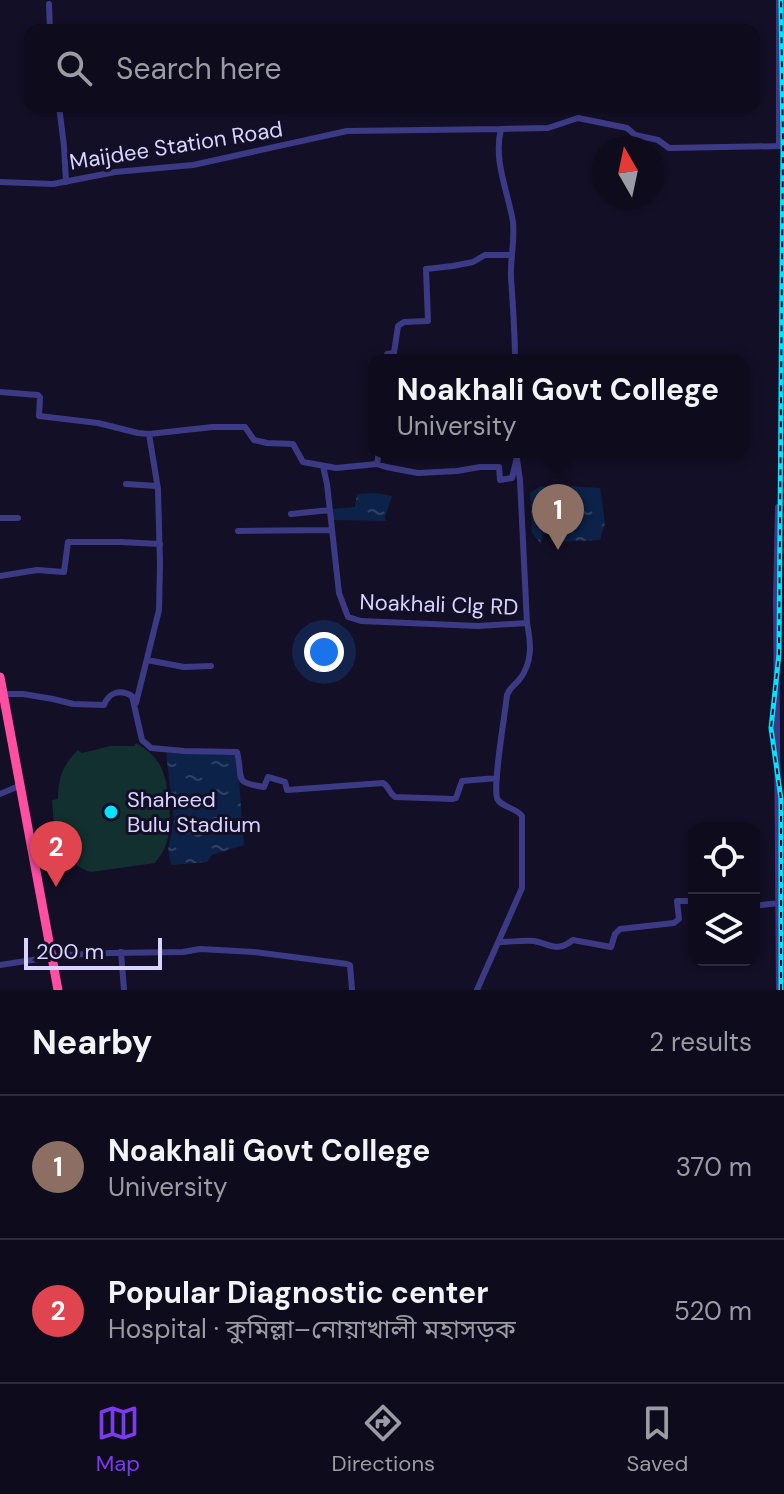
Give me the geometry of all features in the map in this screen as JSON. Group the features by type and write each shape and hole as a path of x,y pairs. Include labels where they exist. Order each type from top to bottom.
{"highway":[{"path":"0,677 58,990"}],"street":[{"path":"779,0 781,146"},
{"path":"49,4 50,24"},
{"path":"60,112 66,182"},
{"name":"Maijdee Station Road","path":"0,182 53,184 115,172 193,165 347,131 548,128 578,118 627,128 635,135 658,140 669,148 781,146"},
{"path":"501,129 499,150 502,175 513,222 511,276 515,354"},
{"path":"387,354 394,353 398,326 404,322 428,321 424,270 473,262 485,255 512,255"},
{"path":"0,392 38,395 38,415 41,417 98,423 138,433 245,427 254,440 293,444 303,462 336,468 377,464 418,473 499,467 500,480 512,478 516,458"},
{"path":"135,708 159,610 157,486 149,434"},
{"path":"377,464 378,458"},
{"path":"517,458 527,623"},
{"name":"Noakhali Clg RD","path":"323,466 339,593 348,617 478,626 527,623 529,661 507,695 497,778"},
{"path":"126,484 157,486"},
{"path":"778,507 779,990"},
{"path":"291,514 330,510"},
{"path":"0,518 18,518"},
{"path":"238,531 332,530"},
{"path":"0,576 37,570 64,572 68,542 160,544"},
{"path":"147,660 184,667 211,666"},
{"path":"3,694 104,705 111,693 126,693 132,696 142,740 151,748 237,752 241,779 246,784 264,787 268,777 285,782 287,790 385,783 395,797 453,799 462,781 497,778 497,798 520,811 522,816 522,888 477,990"},
{"path":"0,794 19,786"},
{"path":"499,942 533,941 557,947 578,940 611,947 620,929 674,923 679,919 677,901 688,901"},
{"path":"760,905 778,903"},
{"path":"0,965 52,957 214,949 347,964 352,970 352,990"},
{"path":"121,952 124,990"}],"green space":[{"name":"Shaheed Bulu Stadium","path":"136,743 152,755 163,772 170,813 166,844 155,863 91,872 83,869 68,854 60,825 54,826 52,800 58,799 62,772 78,750 82,753 110,746 134,746"}],"water":[{"path":"541,486 600,488 605,523 600,540 552,542 550,534 542,534 541,544 532,533 530,493"},
{"path":"357,494 392,496 386,521 333,520 333,509 355,507"},
{"path":"166,753 237,754 244,845 212,855 207,862 171,865 168,850 174,820"}],"railway":[{"path":"781,0 783,145 779,654 771,728 781,799 781,990"}],"place":[{"name":"Noakhali Govt College","path":"558,550"},
{"name":"Shaheed Bulu Stadium","path":"111,812"},
{"name":"Popular Diagnostic center","path":"56,887"}]}
